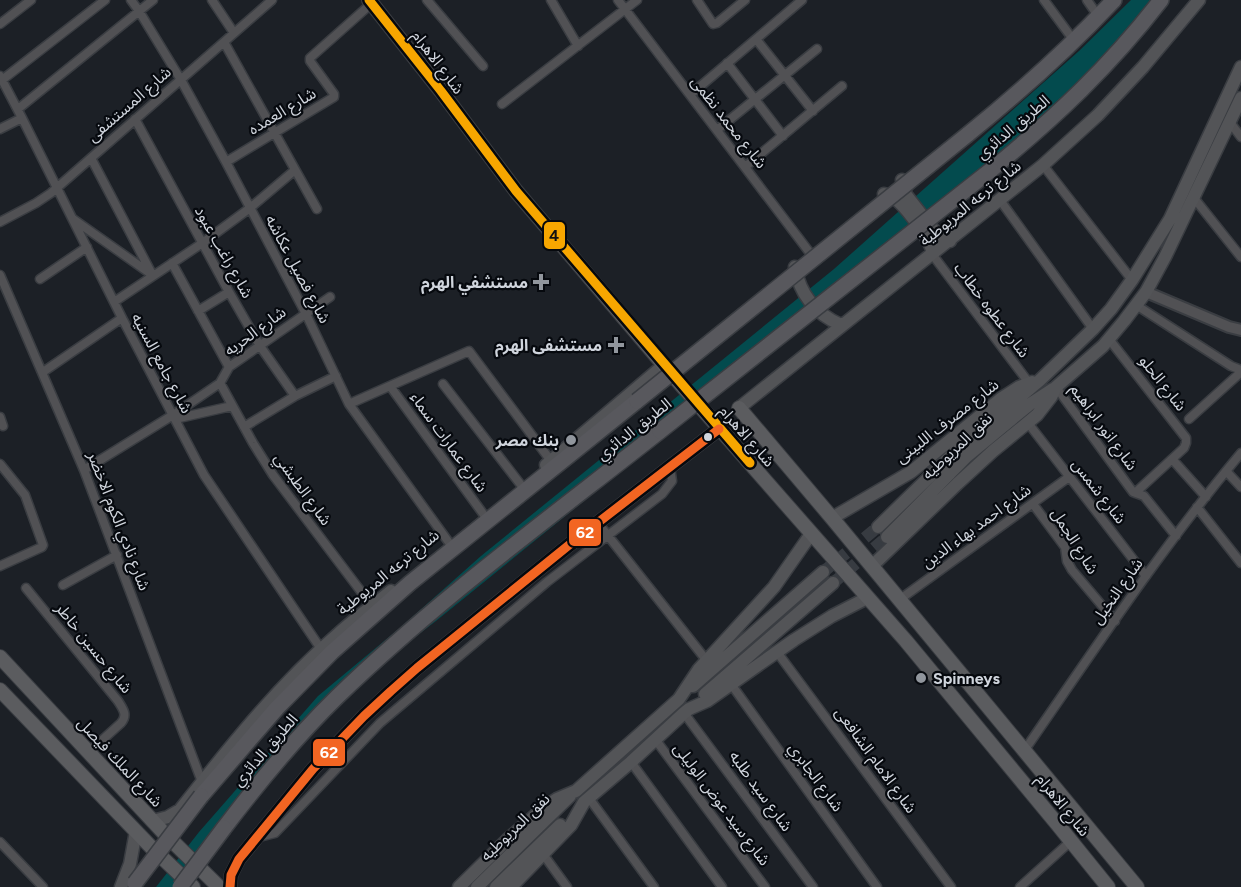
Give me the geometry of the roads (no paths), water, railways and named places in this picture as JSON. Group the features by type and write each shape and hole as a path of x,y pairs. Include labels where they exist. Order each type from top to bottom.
{"highway":[{"name":"الطريق الدائري","path":"132,887 226,766 277,708 332,652 410,583 995,112 1049,65 1114,0"},
{"name":"الطريق الدائري","path":"187,886 245,800 312,722 361,674 432,610 1025,143 1088,85 1117,54 1161,0"}],"main road":[{"path":"841,325 824,316 810,302 800,285 795,266 901,178 1023,82 1072,38 1108,0"},
{"name":"شارع ترعه المريوطية","path":"739,408 1043,165 1098,115 1143,67 1199,0"},
{"name":"شارع الاهرام","path":"370,2 516,190 719,429 906,641 1108,887"},
{"name":"شارع مصرف اللبينى","path":"832,518 911,472 1002,398 1019,387 1034,382 1093,329 1132,280 1170,219 1241,67"},
{"path":"872,566 993,451 1028,423 1044,406 1056,387 1109,339 1136,305 1146,292 1194,198 1241,98"},
{"path":"901,178 906,195 935,232 950,241"},
{"path":"883,194 897,201 927,238 933,254"},
{"name":"شارع ترعه المريوطية","path":"153,821 163,819 180,810 268,704 337,634 667,368"},
{"name":"نفق المريوطيه","path":"878,527 960,447 1034,382"},
{"name":"نفق المريوطيه","path":"887,537 967,456 1030,404 1056,387"},
{"name":"شارع الاهرام","path":"739,408 1137,887"},
{"path":"230,887 231,875 236,864 255,838 313,770 384,698 417,668 719,429"},
{"path":"679,699 707,661 774,587 811,534"},
{"path":"459,887 545,807 576,791 823,572"},
{"path":"516,885 571,825 586,800 833,583"},
{"path":"686,711 703,704 832,616 867,598"},
{"name":"شارع الملك فيصل","path":"0,657 163,832 219,887"},
{"path":"0,690 187,886"},
{"name":"نفق المريوطيه","path":"477,887 576,791"},
{"name":"نفق المريوطيه","path":"496,887 586,800"},
{"path":"121,887 130,864 136,831"}],"street":[{"path":"0,24 30,0"},
{"path":"1,78 105,0"},
{"name":"شارع فصيل عكاشه","path":"131,0 181,80 226,162 306,314 349,404 450,544"},
{"path":"0,129 153,0"},
{"path":"212,0 234,33"},
{"name":"شارع المستشفى","path":"0,222 36,203 57,188 272,0"},
{"path":"427,0 483,66"},
{"path":"551,0 578,46"},
{"name":"شارع محمد نظمى","path":"618,0 810,253"},
{"path":"502,104 637,0"},
{"path":"696,0 710,22 716,24 745,0"},
{"path":"690,95 802,0"},
{"path":"1044,0 1072,38"},
{"path":"1087,0 1096,13"},
{"name":"شارع العمده","path":"226,162 334,97 310,58 370,2"},
{"path":"756,39 813,111"},
{"path":"224,42 317,208"},
{"path":"717,130 817,49"},
{"path":"727,63 783,136"},
{"name":"شارع جامع السنيه","path":"1,78 204,475 321,649"},
{"path":"745,167 842,86"},
{"name":"شارع راغب عبود","path":"135,119 201,244 260,346 294,396"},
{"path":"1229,121 1241,137"},
{"path":"91,158 153,276"},
{"path":"1043,165 1132,280"},
{"path":"114,302 201,244 295,170"},
{"path":"1194,198 1241,257"},
{"path":"1000,200 1093,329"},
{"path":"72,218 153,276"},
{"path":"40,279 87,247"},
{"name":"شارع عطوه خطاب","path":"933,254 1034,382"},
{"path":"172,263 229,367"},
{"name":"شارع نادي الكوم الاخضر","path":"0,275 84,470 202,782"},
{"path":"198,311 229,292"},
{"path":"1146,292 1241,330"},
{"name":"شارع الحريه","path":"84,470 174,417 220,383 229,367 330,297"},
{"path":"1136,305 1241,371 1189,419"},
{"path":"43,372 122,318"},
{"name":"شارع الحلو","path":"1109,339 1186,438 1184,448 1172,459"},
{"path":"349,404 469,351 551,461"},
{"path":"244,427 294,396 336,376"},
{"name":"شارع الطبشي","path":"220,383 273,475 372,606"},
{"path":"443,384 521,485"},
{"name":"شارع عمارات سماء","path":"390,386 484,515"},
{"name":"شارع انور ابراهيم","path":"1056,387 1135,493 1144,496 1176,536"},
{"path":"174,417 232,406"},
{"name":"شارع شمس","path":"1028,423 1146,576"},
{"name":"شارع النخيل","path":"1024,751 1146,576 1197,507 1241,453"},
{"path":"1135,493 1172,459 1206,497"},
{"path":"0,464 25,495 43,544 0,566"},
{"path":"255,838 275,832 380,723 547,582 662,494 672,481 670,466"},
{"path":"1226,471 1241,487"},
{"name":"شارع احمد بهاء الدين","path":"899,600 1070,477"},
{"name":"شارع الجمل","path":"1033,504 1065,547 1069,566 1115,621"},
{"path":"1197,507 1241,562"},
{"path":"598,523 707,661"},
{"path":"63,585 117,555"},
{"name":"شارع حسين خاطر","path":"26,588 118,701 125,713 125,718 121,723 89,752"},
{"name":"شارع الامام الشافعى","path":"777,652 951,887"},
{"name":"شارع الجابري","path":"731,684 877,887"},
{"name":"شارع سيد طلبه","path":"686,711 813,887"},
{"name":"شارع سيد عوض الوليلى","path":"655,739 765,887"},
{"path":"631,762 722,887"},
{"path":"586,800 654,887"},
{"path":"1020,887 1071,841"},
{"path":"0,843 42,887"},
{"path":"543,854 567,887"}],"water":[{"path":"1131,0 1166,0 1064,111 436,621 372,670 327,713 177,887 156,887 199,832 318,696 481,556 834,269 1079,51"}],"tunnel":[{"path":"823,572 878,527"},
{"path":"833,583 887,537"}],"place":[{"name":"مستشفي الهرم","path":"541,282"},
{"name":"مستشفى الهرم","path":"616,345"},
{"name":"بنك مصر","path":"571,440"},
{"name":"Spinneys","path":"921,678"}]}
